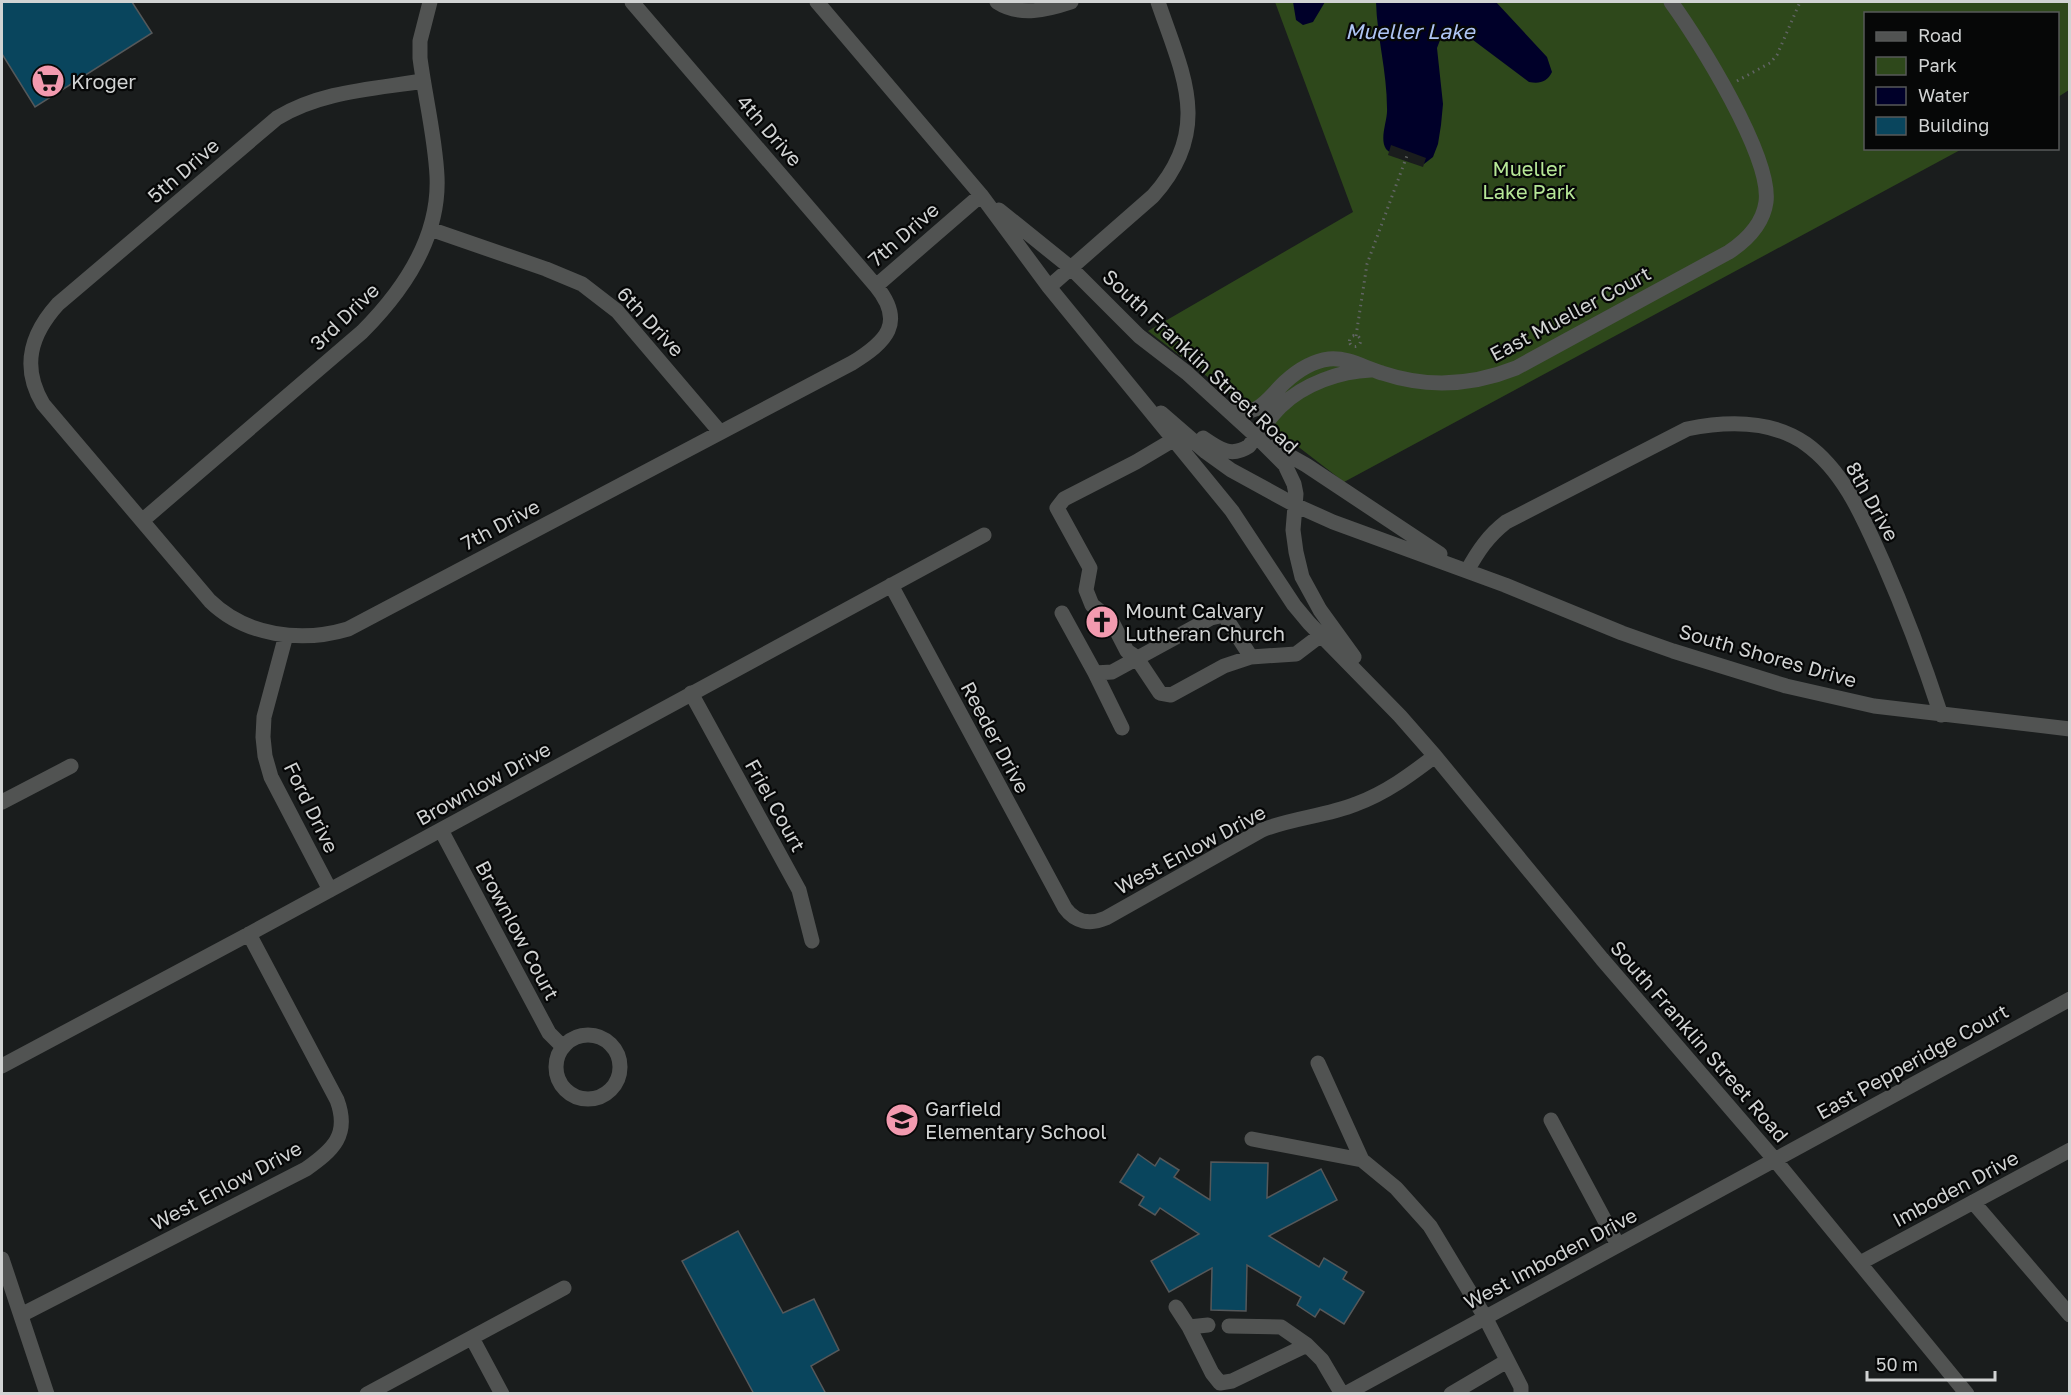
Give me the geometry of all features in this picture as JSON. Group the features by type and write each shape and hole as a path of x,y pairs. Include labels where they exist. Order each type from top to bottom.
{"street":[{"name":"3rd Drive","path":"143,520 362,332 380,314 420,256 430,229 437,178 423,81 420,41 430,2"},
{"name":"4th Drive","path":"632,2 876,286"},
{"name":"South Franklin Street Road","path":"817,2 981,195 1049,287 1232,511 1279,584 1302,614 1435,756 1967,1394"},
{"path":"997,2 1006,7 1031,11 1071,2"},
{"path":"1049,287 1153,196 1168,179 1184,145 1188,96 1158,2"},
{"path":"1671,2 1694,35 1725,88"},
{"name":"5th Drive","path":"31,372 30,360 35,338 41,325 58,304 277,118 312,101 340,94 423,81"},
{"name":"East Mueller Court","path":"1228,410 1244,412 1260,407 1293,375 1320,361 1341,359 1408,381 1445,384 1468,382 1501,374 1729,252 1749,236 1756,227 1763,214 1767,190 1761,166 1725,88"},
{"name":"7th Drive","path":"31,372 43,404 219,609 241,623 286,635 321,636 348,629 852,363 874,348 889,330 891,321 888,303 876,286 981,195"},
{"name":"South Franklin Street Road","path":"981,195 1071,268 1139,336 1187,373 1276,454 1290,474 1296,494 1293,530 1298,562 1310,593 1340,638 1400,716"},
{"name":"6th Drive","path":"430,229 568,277 588,289 617,311 720,432"},
{"name":"East Mueller Court","path":"1121,377 1219,448 1235,452 1242,450 1282,405 1300,391 1336,376 1373,370"},
{"name":"South Shores Drive","path":"1121,377 1206,452 1254,484 1295,506 1622,633 1786,686 1874,706 2070,729"},
{"name":"8th Drive","path":"1467,571 1491,534 1506,522 1687,429 1717,423 1748,425 1779,431 1806,444 1828,463 1847,488 1897,595 1941,715"},
{"name":"South Shores Drive","path":"1256,436 1306,465 1467,571"},
{"path":"1173,440 1136,462 1064,498 1057,508 1090,568 1086,590 1092,605 1111,620 1127,651 1136,657 1160,693 1171,695 1224,666 1251,657 1296,654 1321,635"},
{"path":"1295,542 1298,534 1308,524 1321,521 1333,522"},
{"name":"Brownlow Drive","path":"2,1066 984,535"},
{"name":"Reeder Drive","path":"891,585 1065,908"},
{"path":"1062,613 1122,728"},
{"path":"1095,674 1112,672 1211,618 1224,615 1251,657"},
{"name":"Ford Drive","path":"286,635 264,717 265,756 271,777 330,890"},
{"name":"Friel Court","path":"691,693 799,890 812,941"},
{"name":"West Enlow Drive","path":"1065,908 1081,921 1101,920 1262,830 1354,805 1403,781 1435,756"},
{"path":"2,802 71,766"},
{"name":"Brownlow Court","path":"441,830 549,1033 563,1047"},
{"name":"West Enlow Drive","path":"21,1316 306,1169 337,1140 342,1131 343,1122 337,1100 249,934"},
{"name":"East Pepperidge Court","path":"1775,1161 2070,999"},
{"path":"592,1035 611,1044 620,1063 615,1084 608,1091 589,1099 569,1093 562,1086 556,1066 563,1047 571,1040 592,1035"},
{"path":"1318,1063 1362,1160 1396,1188 1430,1226 1485,1317 1521,1387 1521,1394"},
{"path":"1551,1120 1618,1245"},
{"path":"1252,1139 1362,1160"},
{"name":"Imboden Drive","path":"1860,1263 2070,1150"},
{"name":"West Imboden Drive","path":"1343,1394 1775,1161"},
{"path":"1973,1202 2070,1315"},
{"path":"2,1259 47,1394"},
{"path":"367,1394 564,1288"},
{"path":"1176,1307 1189,1327 1212,1373 1220,1383 1232,1381 1307,1345"},
{"path":"1189,1327 1208,1325"},
{"path":"1229,1326 1281,1327 1307,1345 1322,1360 1343,1394"},
{"path":"472,1338 502,1394"},
{"path":"1451,1394 1508,1361"}],"path":[{"path":"1725,88 1770,63 1777,55 1800,2"},
{"path":"1356,336 1367,264 1408,153"}],"green space":[{"name":"Mueller Lake Park","path":"1275,2 2069,2 2069,90 2059,96 2059,12 1864,12 1864,150 1960,150 1344,482 1148,331 1353,212"}],"water":[{"name":"Mueller Lake","path":"1293,2 1325,2 1313,22 1303,25 1296,20"},
{"name":"Mueller Lake","path":"1376,2 1496,2 1547,57 1552,72 1543,82 1529,82 1461,31 1448,31 1442,35 1437,48 1443,104 1438,144 1433,157 1424,164 1398,156 1386,149 1383,140 1387,95"}],"pier":[{"path":"1391,145 1426,158 1423,167 1388,155"}],"building":[{"name":"Kroger","path":"2,2 132,2 152,33 35,107 2,54"},
{"path":"1138,1154 1155,1166 1160,1158 1179,1170 1174,1177 1210,1200 1211,1162 1268,1163 1267,1198 1321,1169 1337,1200 1269,1236 1319,1267 1324,1258 1347,1272 1343,1279 1364,1292 1344,1324 1320,1309 1315,1317 1297,1305 1301,1297 1247,1265 1246,1311 1211,1310 1212,1268 1169,1292 1151,1261 1199,1234 1160,1208 1155,1215 1139,1205 1144,1197 1120,1182"},
{"path":"738,1231 783,1313 814,1299 839,1350 811,1366 826,1394 754,1394 682,1261"}],"place":[{"name":"Kroger","path":"48,81"},
{"name":"Mount Calvary Lutheran Church","path":"1102,622"},
{"name":"Garfield Elementary School","path":"902,1120"}]}
